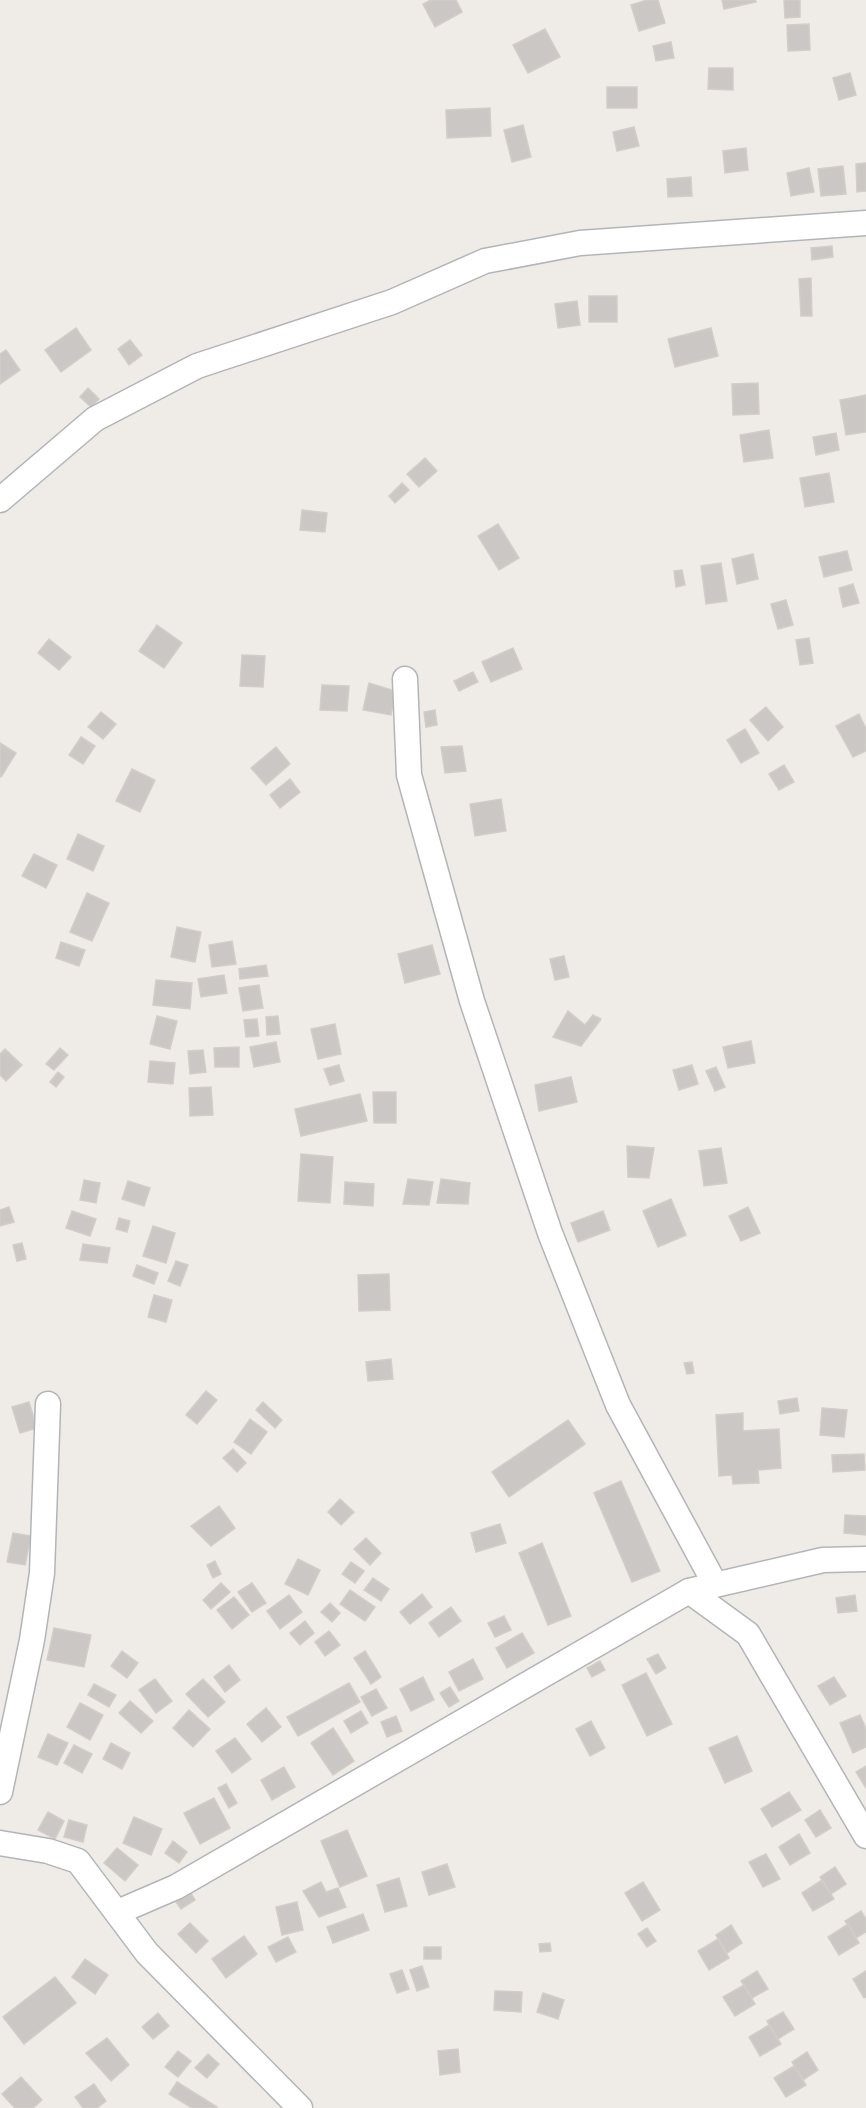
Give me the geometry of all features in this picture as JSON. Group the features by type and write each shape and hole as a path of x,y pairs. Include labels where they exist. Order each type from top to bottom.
{"street":[{"path":"0,500 95,419 197,366 392,302 485,261 580,243 866,224"},
{"path":"405,679 409,775 472,1001 550,1233 618,1405 715,1584"},
{"path":"0,1792 32,1640 42,1573 48,1404"},
{"path":"118,1912 176,1887 689,1591 823,1560 866,1559"},
{"path":"689,1591 748,1634 866,1836"},
{"path":"0,1843 48,1851 78,1861 147,1953 300,2108"}],"building":[{"path":"431,0 456,0 462,12 435,27 423,4"},
{"path":"647,0 658,0 665,23 639,31 631,5"},
{"path":"722,0 755,0 756,2 724,9"},
{"path":"784,0 800,0 800,17 785,18"},
{"path":"809,24 810,50 788,51 787,25"},
{"path":"545,29 560,57 528,73 513,45"},
{"path":"671,42 674,58 656,61 653,46"},
{"path":"709,68 733,68 733,90 708,89"},
{"path":"850,73 856,95 839,100 833,78"},
{"path":"607,87 637,87 637,108 607,108"},
{"path":"490,108 491,136 447,138 446,110"},
{"path":"523,125 531,157 512,162 504,130"},
{"path":"634,127 639,146 617,151 613,132"},
{"path":"746,148 748,170 725,173 723,151"},
{"path":"866,163 866,191 857,192 856,164"},
{"path":"843,166 846,194 821,196 818,169"},
{"path":"809,168 814,192 791,196 787,173"},
{"path":"691,177 692,196 668,197 667,179"},
{"path":"832,246 833,257 812,260 811,248"},
{"path":"811,278 812,316 801,316 799,279"},
{"path":"589,296 617,296 617,322 589,322"},
{"path":"577,301 580,325 558,328 555,304"},
{"path":"76,328 91,350 61,372 45,350"},
{"path":"711,328 718,356 675,367 668,339"},
{"path":"130,340 142,355 129,365 118,349"},
{"path":"6,350 20,370 0,384 0,354"},
{"path":"758,383 759,414 733,415 732,384"},
{"path":"88,388 99,399 91,407 80,397"},
{"path":"866,395 866,432 846,435 840,400"},
{"path":"769,430 773,458 744,462 740,435"},
{"path":"836,433 839,450 816,455 813,437"},
{"path":"425,458 437,471 419,487 407,474"},
{"path":"829,473 834,502 805,507 800,478"},
{"path":"402,483 409,490 395,503 389,496"},
{"path":"302,510 327,513 325,532 300,530"},
{"path":"498,524 519,558 499,570 478,536"},
{"path":"847,551 852,570 824,577 819,557"},
{"path":"753,554 758,579 737,584 732,559"},
{"path":"721,563 727,601 706,604 701,566"},
{"path":"682,570 685,585 676,587 674,571"},
{"path":"853,584 859,603 843,607 839,588"},
{"path":"786,600 793,625 778,629 771,604"},
{"path":"157,625 182,643 164,668 139,651"},
{"path":"809,638 813,663 800,665 796,640"},
{"path":"49,639 71,657 59,670 38,653"},
{"path":"513,648 522,669 491,682 482,662"},
{"path":"242,655 265,656 263,687 240,686"},
{"path":"473,672 478,682 459,691 454,681"},
{"path":"369,683 395,691 391,715 363,710"},
{"path":"322,685 349,686 347,711 320,710"},
{"path":"766,707 783,727 768,741 750,720"},
{"path":"435,710 437,725 426,727 424,712"},
{"path":"101,712 116,724 103,739 88,727"},
{"path":"859,714 866,729 866,751 853,757 836,726"},
{"path":"745,729 759,753 741,763 727,740"},
{"path":"81,737 95,746 83,764 69,755"},
{"path":"0,743 16,753 1,777 0,776"},
{"path":"462,746 466,771 445,773 441,747"},
{"path":"276,747 290,764 266,785 251,768"},
{"path":"784,765 794,782 779,790 769,774"},
{"path":"132,769 155,780 140,812 116,801"},
{"path":"290,779 300,792 280,808 270,795"},
{"path":"501,799 506,831 475,836 470,804"},
{"path":"78,834 104,846 93,871 67,859"},
{"path":"34,854 57,865 46,888 22,876"},
{"path":"87,893 109,903 92,941 70,932"},
{"path":"177,927 201,932 195,962 171,957"},
{"path":"232,941 236,964 212,967 209,945"},
{"path":"61,942 85,950 79,966 56,958"},
{"path":"432,945 440,974 405,983 398,954"},
{"path":"564,956 569,977 555,980 550,959"},
{"path":"266,965 268,976 240,979 239,969"},
{"path":"224,975 227,993 201,997 198,979"},
{"path":"156,980 192,983 190,1009 153,1005"},
{"path":"259,985 263,1008 243,1011 239,988"},
{"path":"568,1011 585,1025 593,1015 601,1019 581,1046 553,1037"},
{"path":"157,1016 177,1021 170,1049 150,1044"},
{"path":"278,1016 280,1034 267,1035 266,1017"},
{"path":"257,1019 259,1036 246,1037 244,1020"},
{"path":"335,1024 341,1054 318,1059 311,1029"},
{"path":"751,1041 755,1063 728,1068 723,1047"},
{"path":"276,1042 280,1062 254,1067 250,1047"},
{"path":"239,1047 239,1067 215,1067 214,1048"},
{"path":"60,1048 68,1055 54,1070 46,1064"},
{"path":"5,1049 22,1065 6,1081 0,1075 0,1054"},
{"path":"203,1050 206,1072 190,1074 188,1051"},
{"path":"150,1061 175,1063 173,1084 148,1082"},
{"path":"339,1065 344,1081 330,1085 324,1069"},
{"path":"692,1065 698,1084 679,1090 673,1070"},
{"path":"716,1067 725,1087 715,1091 706,1071"},
{"path":"58,1072 64,1077 56,1087 50,1082"},
{"path":"571,1077 577,1102 539,1111 535,1085"},
{"path":"211,1087 213,1115 190,1116 189,1088"},
{"path":"373,1092 396,1092 396,1123 374,1123"},
{"path":"360,1094 367,1121 301,1136 295,1109"},
{"path":"627,1146 654,1148 649,1178 628,1177"},
{"path":"721,1148 727,1183 704,1186 699,1151"},
{"path":"301,1154 333,1157 330,1203 298,1201"},
{"path":"408,1179 433,1182 429,1205 403,1204"},
{"path":"441,1179 470,1183 468,1204 437,1203"},
{"path":"84,1180 100,1183 96,1203 80,1200"},
{"path":"128,1181 150,1188 144,1206 122,1199"},
{"path":"345,1182 374,1184 373,1206 344,1204"},
{"path":"671,1199 686,1235 658,1247 643,1211"},
{"path":"9,1207 14,1222 0,1226 0,1210"},
{"path":"748,1207 760,1233 741,1241 729,1216"},
{"path":"72,1211 96,1219 90,1236 66,1228"},
{"path":"603,1211 610,1230 578,1242 571,1223"},
{"path":"119,1218 130,1221 127,1232 116,1229"},
{"path":"153,1226 175,1233 166,1263 143,1256"},
{"path":"22,1243 26,1259 17,1261 13,1245"},
{"path":"83,1244 110,1248 107,1263 80,1260"},
{"path":"176,1261 188,1265 180,1286 168,1281"},
{"path":"137,1265 158,1273 154,1284 133,1276"},
{"path":"389,1274 390,1310 359,1311 358,1275"},
{"path":"154,1295 172,1300 166,1322 148,1317"},
{"path":"391,1359 393,1379 368,1381 366,1362"},
{"path":"692,1362 694,1373 687,1374 684,1363"},
{"path":"206,1391 217,1400 197,1424 186,1415"},
{"path":"797,1398 799,1411 780,1414 778,1401"},
{"path":"29,1402 37,1428 20,1433 12,1407"},
{"path":"263,1402 282,1420 275,1428 256,1410"},
{"path":"822,1408 847,1410 844,1437 820,1435"},
{"path":"743,1413 743,1431 779,1429 781,1468 758,1470 759,1483 733,1484 732,1475 719,1476 716,1415"},
{"path":"250,1419 267,1432 251,1454 234,1442"},
{"path":"568,1420 585,1444 509,1497 492,1472"},
{"path":"233,1449 246,1463 237,1472 223,1458"},
{"path":"864,1454 865,1470 833,1472 832,1455"},
{"path":"621,1481 660,1571 632,1582 594,1493"},
{"path":"340,1499 354,1512 341,1525 328,1512"},
{"path":"219,1506 235,1528 211,1546 191,1526"},
{"path":"845,1515 866,1516 866,1535 844,1533"},
{"path":"500,1524 506,1543 476,1552 471,1533"},
{"path":"13,1533 31,1536 25,1565 7,1562"},
{"path":"366,1538 381,1553 370,1565 354,1549"},
{"path":"542,1543 571,1616 548,1625 519,1553"},
{"path":"298,1559 320,1570 308,1595 285,1584"},
{"path":"215,1561 221,1574 213,1578 207,1565"},
{"path":"351,1562 364,1571 355,1583 342,1574"},
{"path":"373,1578 389,1589 381,1601 364,1590"},
{"path":"221,1583 230,1592 211,1609 203,1600"},
{"path":"252,1583 266,1603 252,1612 238,1592"},
{"path":"350,1590 375,1607 365,1621 340,1604"},
{"path":"422,1594 432,1607 410,1624 400,1612"},
{"path":"289,1595 302,1612 280,1629 267,1611"},
{"path":"855,1595 857,1611 838,1613 836,1598"},
{"path":"234,1597 249,1615 232,1629 217,1610"},
{"path":"330,1603 340,1613 332,1622 321,1612"},
{"path":"451,1607 461,1621 439,1637 429,1623"},
{"path":"504,1616 511,1630 495,1637 488,1623"},
{"path":"305,1621 314,1633 300,1645 290,1633"},
{"path":"54,1628 91,1635 84,1667 47,1660"},
{"path":"329,1631 340,1645 325,1656 315,1642"},
{"path":"522,1633 534,1653 507,1668 496,1648"},
{"path":"122,1651 138,1663 127,1678 111,1666"},
{"path":"365,1651 381,1677 371,1684 354,1658"},
{"path":"658,1654 666,1668 656,1674 647,1659"},
{"path":"473,1659 483,1679 459,1691 449,1672"},
{"path":"600,1661 605,1670 592,1677 587,1668"},
{"path":"229,1665 240,1680 225,1692 214,1677"},
{"path":"646,1673 672,1724 647,1736 622,1685"},
{"path":"423,1677 434,1700 411,1711 400,1689"},
{"path":"834,1677 846,1696 830,1705 818,1686"},
{"path":"155,1679 172,1701 156,1713 139,1690"},
{"path":"203,1679 225,1702 208,1717 186,1694"},
{"path":"349,1683 360,1702 298,1736 287,1717"},
{"path":"94,1684 116,1695 109,1707 88,1695"},
{"path":"450,1687 459,1701 449,1707 440,1693"},
{"path":"376,1689 387,1708 372,1716 361,1697"},
{"path":"130,1701 153,1721 141,1733 119,1713"},
{"path":"80,1703 103,1715 90,1740 67,1727"},
{"path":"266,1708 281,1727 262,1742 247,1724"},
{"path":"189,1710 210,1729 193,1747 173,1728"},
{"path":"361,1711 368,1723 351,1733 344,1721"},
{"path":"860,1715 866,1729 866,1747 853,1753 840,1723"},
{"path":"396,1716 402,1731 387,1737 381,1722"},
{"path":"591,1721 605,1748 590,1756 576,1729"},
{"path":"333,1728 354,1761 333,1775 311,1743"},
{"path":"48,1734 68,1743 57,1765 38,1757"},
{"path":"737,1736 752,1771 725,1783 709,1748"},
{"path":"235,1738 251,1759 232,1773 216,1751"},
{"path":"111,1743 130,1753 122,1769 103,1759"},
{"path":"74,1745 92,1754 82,1773 64,1763"},
{"path":"866,1766 866,1788 856,1772"},
{"path":"284,1767 295,1787 272,1800 261,1780"},
{"path":"226,1784 237,1803 229,1808 218,1788"},
{"path":"789,1792 801,1810 772,1827 761,1809"},
{"path":"214,1798 230,1828 200,1844 184,1813"},
{"path":"820,1810 831,1828 816,1837 805,1820"},
{"path":"48,1812 64,1821 55,1839 38,1830"},
{"path":"134,1817 162,1829 151,1855 123,1843"},
{"path":"69,1820 87,1825 83,1842 64,1837"},
{"path":"347,1830 367,1876 340,1887 321,1841"},
{"path":"799,1834 810,1853 790,1865 779,1847"},
{"path":"173,1841 187,1852 179,1863 165,1853"},
{"path":"117,1848 138,1865 125,1881 104,1863"},
{"path":"766,1854 780,1879 763,1887 749,1862"},
{"path":"447,1864 455,1887 429,1895 422,1872"},
{"path":"835,1867 846,1884 831,1894 820,1877"},
{"path":"399,1878 407,1906 385,1912 377,1885"},
{"path":"822,1880 834,1899 813,1911 802,1893"},
{"path":"321,1882 326,1892 338,1888 346,1907 319,1917 303,1891"},
{"path":"643,1882 660,1910 642,1921 625,1893"},
{"path":"191,1893 195,1900 181,1909 176,1902"},
{"path":"297,1902 303,1930 282,1935 276,1907"},
{"path":"861,1911 866,1919 866,1932 856,1938 845,1921"},
{"path":"363,1914 369,1930 333,1943 327,1927"},
{"path":"190,1923 208,1941 196,1953 178,1934"},
{"path":"848,1924 859,1943 839,1955 828,1937"},
{"path":"731,1925 742,1943 727,1953 716,1935"},
{"path":"647,1928 656,1941 647,1947 638,1934"},
{"path":"244,1936 257,1954 226,1978 212,1959"},
{"path":"288,1937 296,1952 276,1962 268,1947"},
{"path":"718,1939 729,1958 709,1970 698,1951"},
{"path":"550,1943 551,1951 540,1952 539,1944"},
{"path":"424,1947 441,1947 441,1959 424,1959"},
{"path":"85,1959 108,1975 95,1994 72,1977"},
{"path":"422,1966 429,1987 417,1991 410,1970"},
{"path":"402,1970 409,1989 397,1993 390,1974"},
{"path":"757,1971 768,1989 752,1998 741,1981"},
{"path":"866,1971 866,1997 864,1998 853,1979"},
{"path":"55,1977 76,2003 24,2044 3,2017"},
{"path":"744,1985 755,2004 735,2016 723,1997"},
{"path":"495,1991 522,1992 521,2012 494,2010"},
{"path":"543,1993 564,2000 558,2019 537,2012"},
{"path":"783,2012 794,2029 778,2039 767,2021"},
{"path":"158,2013 169,2026 153,2039 142,2027"},
{"path":"769,2025 781,2044 760,2056 749,2037"},
{"path":"107,2038 129,2065 111,2081 86,2053"},
{"path":"458,2049 460,2072 440,2075 438,2051"},
{"path":"178,2051 191,2061 178,2077 165,2067"},
{"path":"807,2052 818,2070 803,2080 792,2062"},
{"path":"208,2054 219,2064 207,2078 195,2068"},
{"path":"794,2066 806,2085 786,2097 774,2078"},
{"path":"21,2077 42,2100 33,2108 15,2108 2,2094"},
{"path":"177,2082 217,2107 192,2108 169,2094"},
{"path":"94,2084 106,2101 97,2108 83,2108 75,2097"}]}
